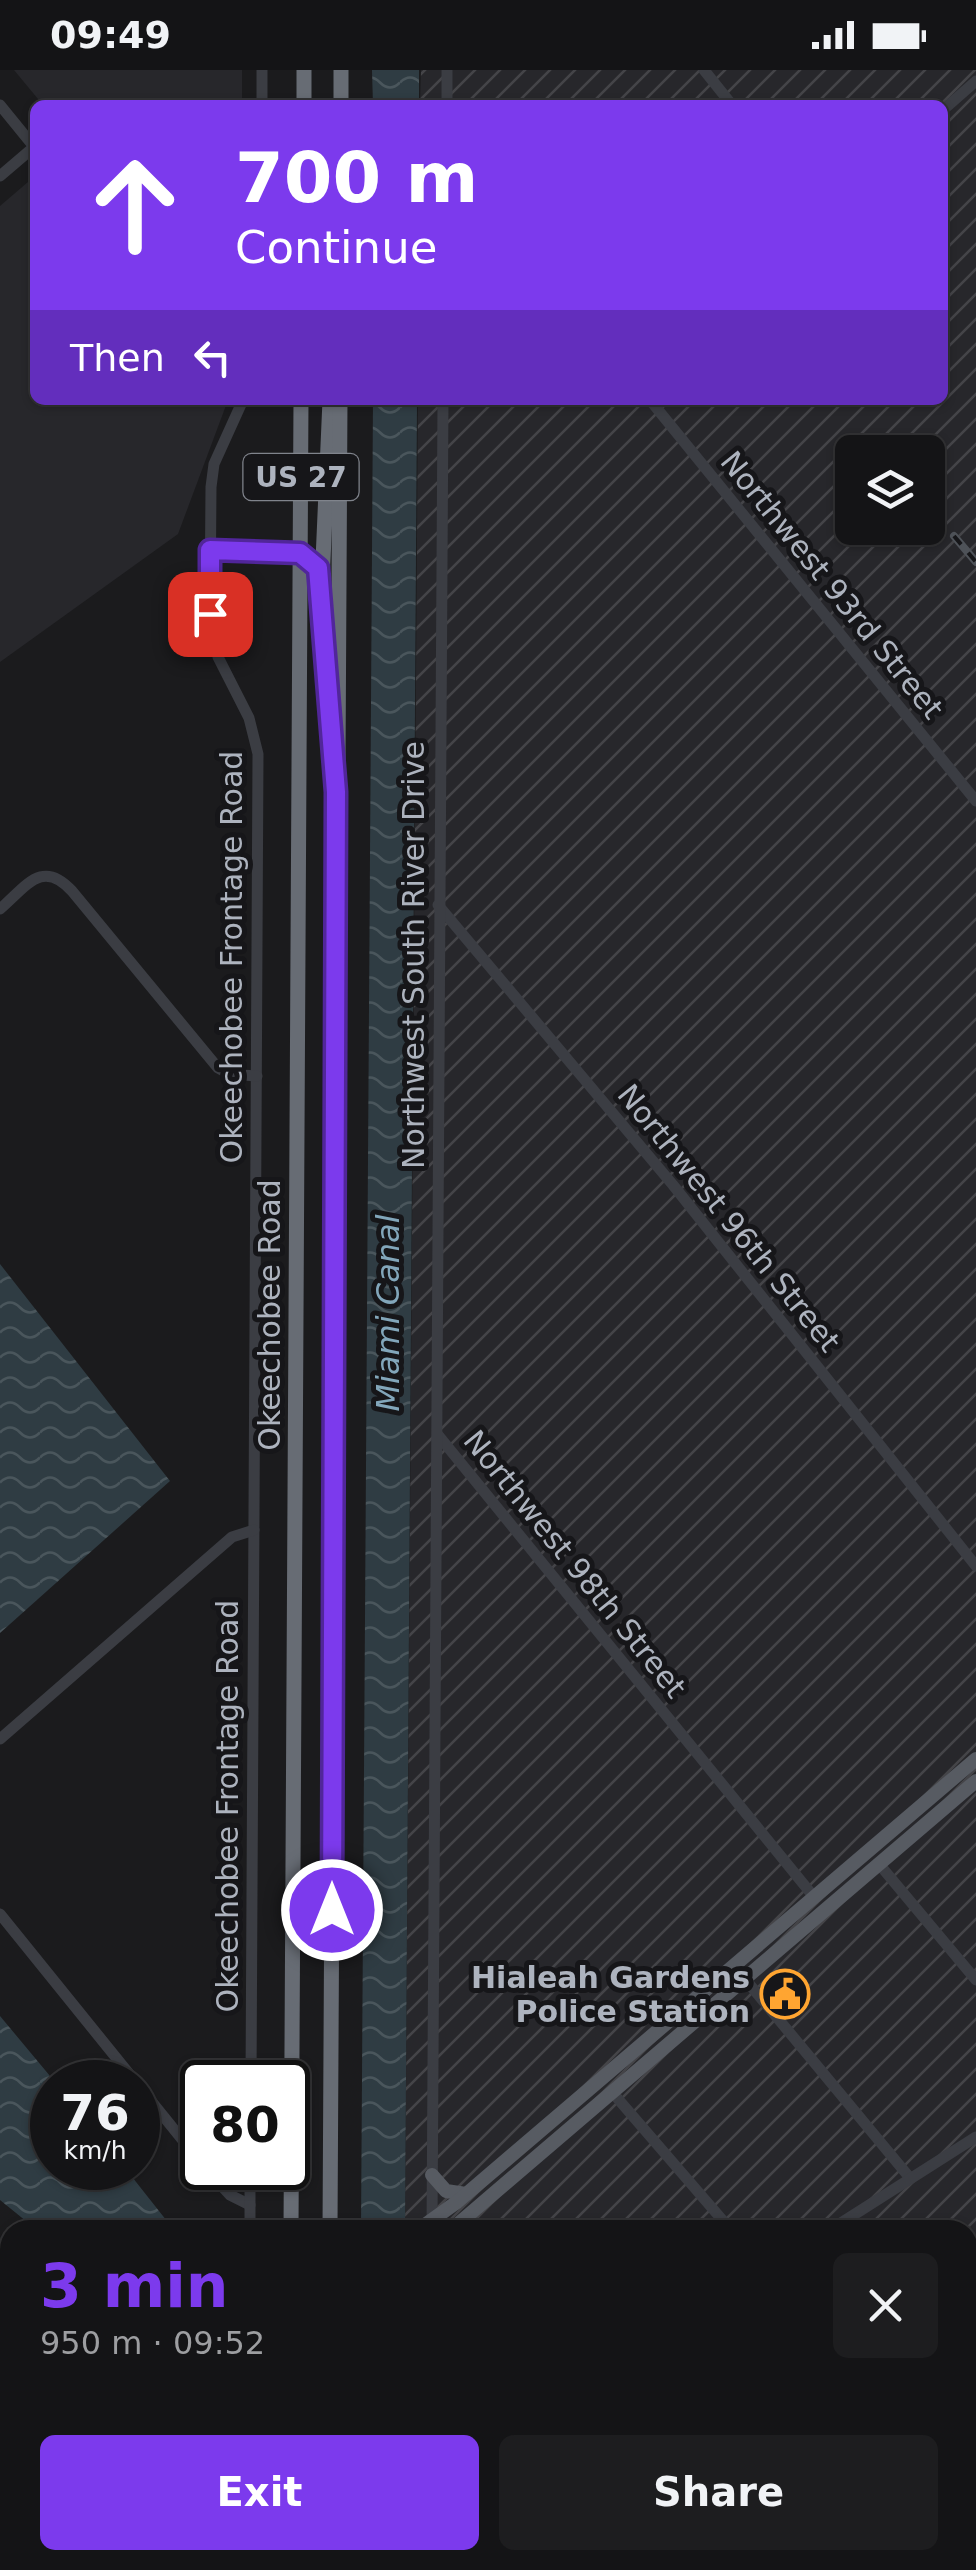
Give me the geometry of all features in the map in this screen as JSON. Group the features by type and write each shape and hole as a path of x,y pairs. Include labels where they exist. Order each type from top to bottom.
{"highway":[{"path":"304,70 304,100"},
{"path":"341,70 341,100"},
{"name":"Okeechobee Road","path":"291,2220 302,405"},
{"path":"330,405 322,583 336,792"},
{"name":"US 27","path":"330,2220 340,405"},
{"path":"322,583 318,568 300,553 316,539 323,518"}],"main road":[{"path":"437,2220 976,1759"},
{"path":"463,2220 976,1781"},
{"path":"432,2175 446,2191 466,2194"}],"street":[{"path":"262,70 262,100"},
{"path":"446,100 447,70"},
{"path":"704,70 728,100"},
{"path":"948,106 976,81"},
{"path":"0,105 30,142"},
{"path":"0,176 30,152"},
{"path":"235,405 236,416"},
{"name":"Okeechobee Frontage Road","path":"241,405 214,464 210,550 213,640 249,718 258,754 250,2060"},
{"name":"Northwest South River Drive","path":"432,2220 444,405"},
{"name":"Northwest 93rd Street","path":"654,405 976,801"},
{"path":"210,550 300,553"},
{"path":"0,908 36,878 50,874 72,891 218,1068 229,1074 257,1076"},
{"name":"Northwest 96th Street","path":"438,905 673,1185 976,1566"},
{"name":"Northwest 98th Street","path":"438,1436 814,1897"},
{"name":"Okeechobee Frontage Road","path":"0,1739 232,1538 254,1530"},
{"path":"878,1864 976,1980"},
{"path":"0,1914 180,2136"},
{"path":"733,1966 910,2178"},
{"path":"612,2092 719,2220"},
{"path":"845,2220 976,2137"},
{"path":"226,2190 250,2205"},
{"path":"250,2190 250,2220"}],"shaded area":[{"path":"14,70 242,70 242,100 39,100"},
{"path":"421,70 976,70 976,2220 405,2220 418,405 948,405 948,100 420,100"},
{"path":"30,180 30,405 226,405 178,534 0,662 0,206"}],"water":[{"path":"372,70 419,70 419,100 373,100"},
{"name":"Miami Canal","path":"373,405 417,405 405,2220 361,2220"},
{"path":"0,1264 170,1481 0,1633"},
{"path":"0,2016 37,2060 30,2060 30,2190 142,2190 166,2220 25,2220 0,2200"}],"railway":[{"path":"954,536 976,562"}],"place":[{"name":"Hialeah Gardens Police Station","path":"785,1994"}],"route":[{"path":"210,614 210,550 300,553 318,568 336,792 332,1910"}]}
